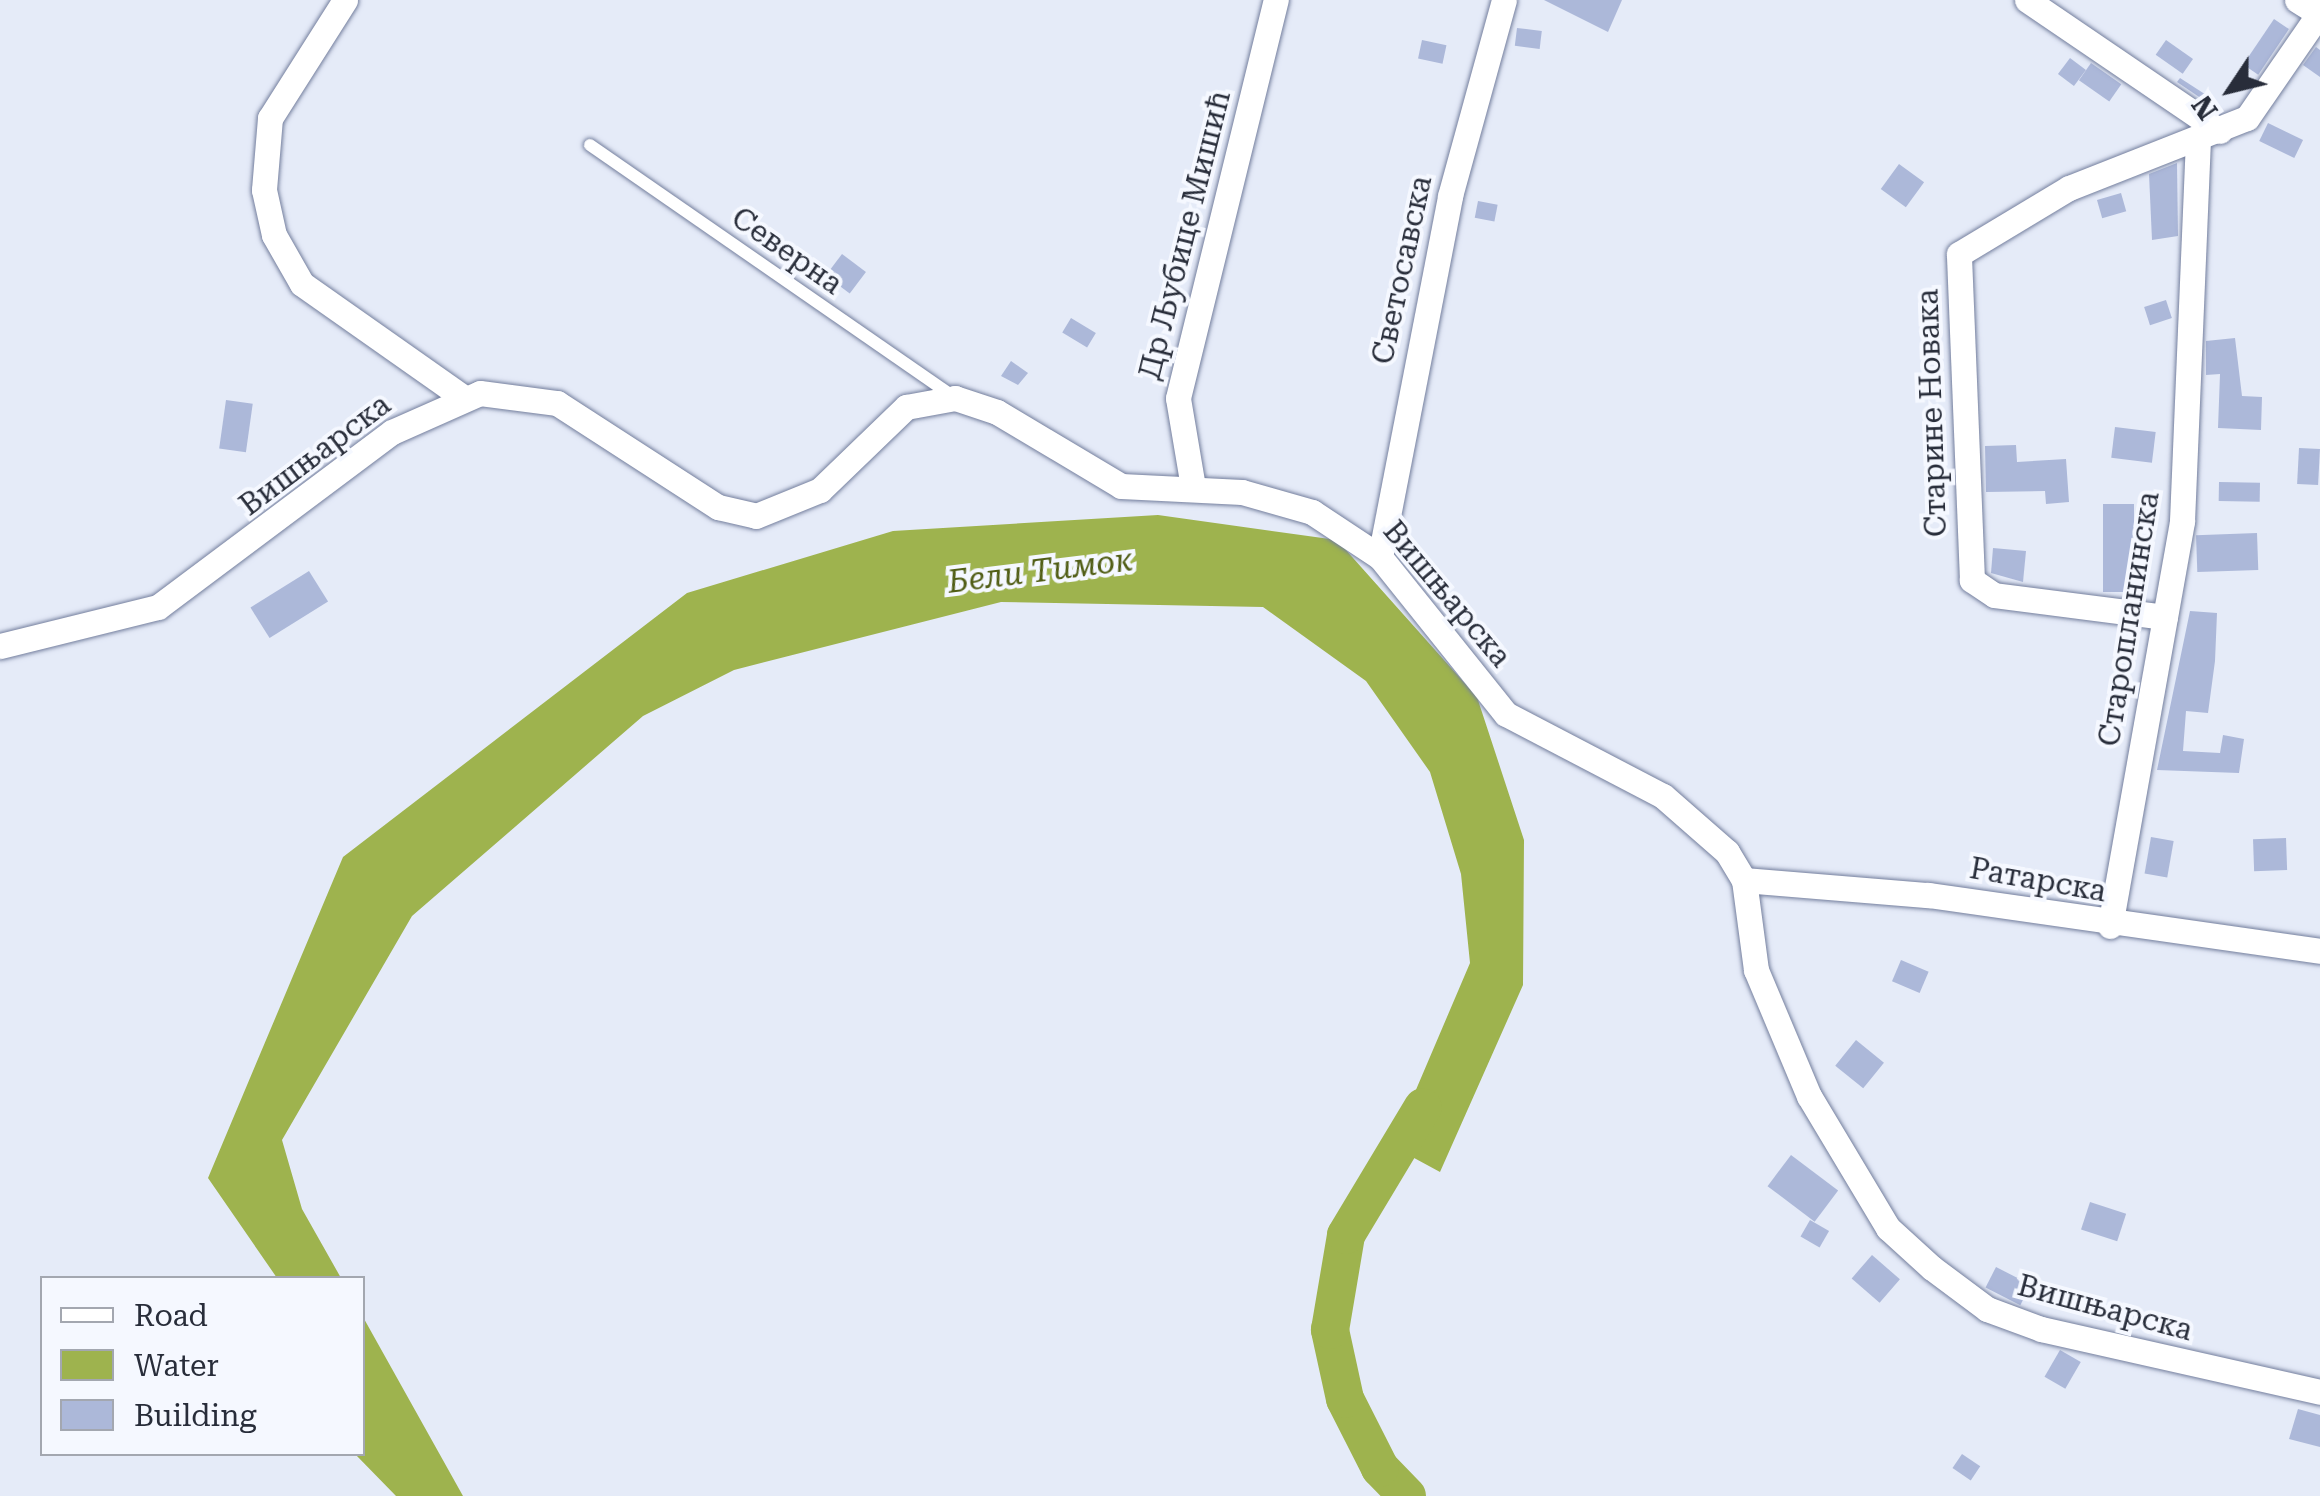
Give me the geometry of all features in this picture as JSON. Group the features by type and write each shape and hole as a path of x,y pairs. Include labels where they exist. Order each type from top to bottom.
{"street":[{"path":"345,0 270,118 264,190 274,235 302,284 460,395"},
{"name":"Др Љубице Мишић","path":"1193,486 1178,398 1276,0"},
{"name":"Светосавска","path":"1380,557 1450,196 1504,0"},
{"path":"2027,0 2210,136"},
{"path":"2297,0 2320,12"},
{"name":"Старине Новака","path":"2165,617 1994,595 1972,580 1959,254 2069,188 2210,136 2256,112 2320,12"},
{"name":"Старопланинска","path":"2110,926 2182,521 2210,136"},
{"name":"Вишњарска","path":"0,646 158,607 392,432 460,395 557,403 695,494 756,516 820,490 906,407 955,398 998,412 1121,486 1193,486 1312,512 1380,557 1506,714 1663,796 1708,832 1744,880 1756,970 1809,1096 1868,1200 1932,1268 1987,1309 2041,1329 2320,1392"},
{"name":"Ратарска","path":"1744,880 1966,899 2110,926 2320,951"}],"lane":[{"name":"Северна","path":"590,145 955,398"}],"water":[{"path":"1158,515 1337,540 1477,697 1524,840 1523,985 1440,1172 1392,1146 1470,963 1461,874 1430,772 1366,681 1263,607 1001,602 734,670 643,716 412,916 282,1140 302,1209 340,1276 276,1276 208,1178 343,857 687,593 893,531"},
{"path":"365,1321 463,1496 396,1496 357,1456 365,1456"}],"building":[{"path":"1544,0 1622,0 1608,32"},
{"path":"2274,19 2289,29 2258,75 2243,65"},
{"path":"1517,28 1542,31 1540,49 1515,46"},
{"path":"1422,40 1446,45 1443,64 1418,59"},
{"path":"2166,40 2193,59 2183,74 2156,55"},
{"path":"2316,47 2320,50 2320,77 2303,65"},
{"path":"2070,58 2086,70 2074,86 2058,74"},
{"path":"2091,63 2121,84 2109,101 2079,80"},
{"path":"2180,78 2214,100 2211,105 2177,82"},
{"path":"2268,123 2303,140 2294,158 2259,141"},
{"path":"2177,163 2178,236 2152,240 2149,174"},
{"path":"1899,164 1924,182 1906,207 1881,189"},
{"path":"2121,193 2126,211 2102,218 2097,200"},
{"path":"1478,201 1498,205 1494,222 1475,218"},
{"path":"842,254 866,272 850,294 826,276"},
{"path":"2166,300 2172,318 2150,325 2144,307"},
{"path":"1071,318 1096,333 1087,348 1062,333"},
{"path":"2235,338 2242,396 2262,397 2261,430 2218,428 2220,374 2206,375 2206,341"},
{"path":"1011,361 1028,373 1018,385 1001,376"},
{"path":"226,400 253,404 246,452 219,449"},
{"path":"2115,427 2156,432 2152,463 2111,458"},
{"path":"2016,445 2017,462 2066,459 2069,502 2046,504 2045,491 1986,492 1985,446"},
{"path":"2299,448 2320,449 2318,485 2297,484"},
{"path":"2219,482 2260,483 2260,502 2219,501"},
{"path":"2103,504 2134,504 2134,592 2103,592"},
{"path":"2257,533 2258,570 2197,572 2196,535"},
{"path":"1993,548 2026,551 2023,582 1991,573"},
{"path":"309,571 328,602 270,638 250,608"},
{"path":"2190,611 2217,613 2215,661 2208,713 2186,711 2183,751 2220,753 2223,735 2244,739 2239,773 2157,770"},
{"path":"2151,837 2174,841 2167,877 2145,873"},
{"path":"2286,838 2287,870 2254,871 2253,839"},
{"path":"1901,960 1929,972 1920,993 1892,981"},
{"path":"1856,1040 1884,1063 1863,1088 1835,1066"},
{"path":"1791,1155 1838,1191 1815,1222 1768,1186"},
{"path":"2090,1202 2126,1214 2117,1241 2081,1230"},
{"path":"1810,1220 1829,1231 1820,1247 1800,1236"},
{"path":"1872,1255 1900,1279 1880,1303 1852,1278"},
{"path":"1996,1267 2031,1285 2020,1305 1986,1287"},
{"path":"2060,1350 2081,1362 2065,1389 2044,1377"},
{"path":"2298,1409 2320,1415 2320,1447 2289,1439"},
{"path":"1962,1454 1980,1466 1971,1480 1952,1468"}],"waterway":[{"name":"Бели Тимок","path":"1407,1496 1380,1468 1345,1399 1330,1330 1346,1235 1423,1107"}]}
